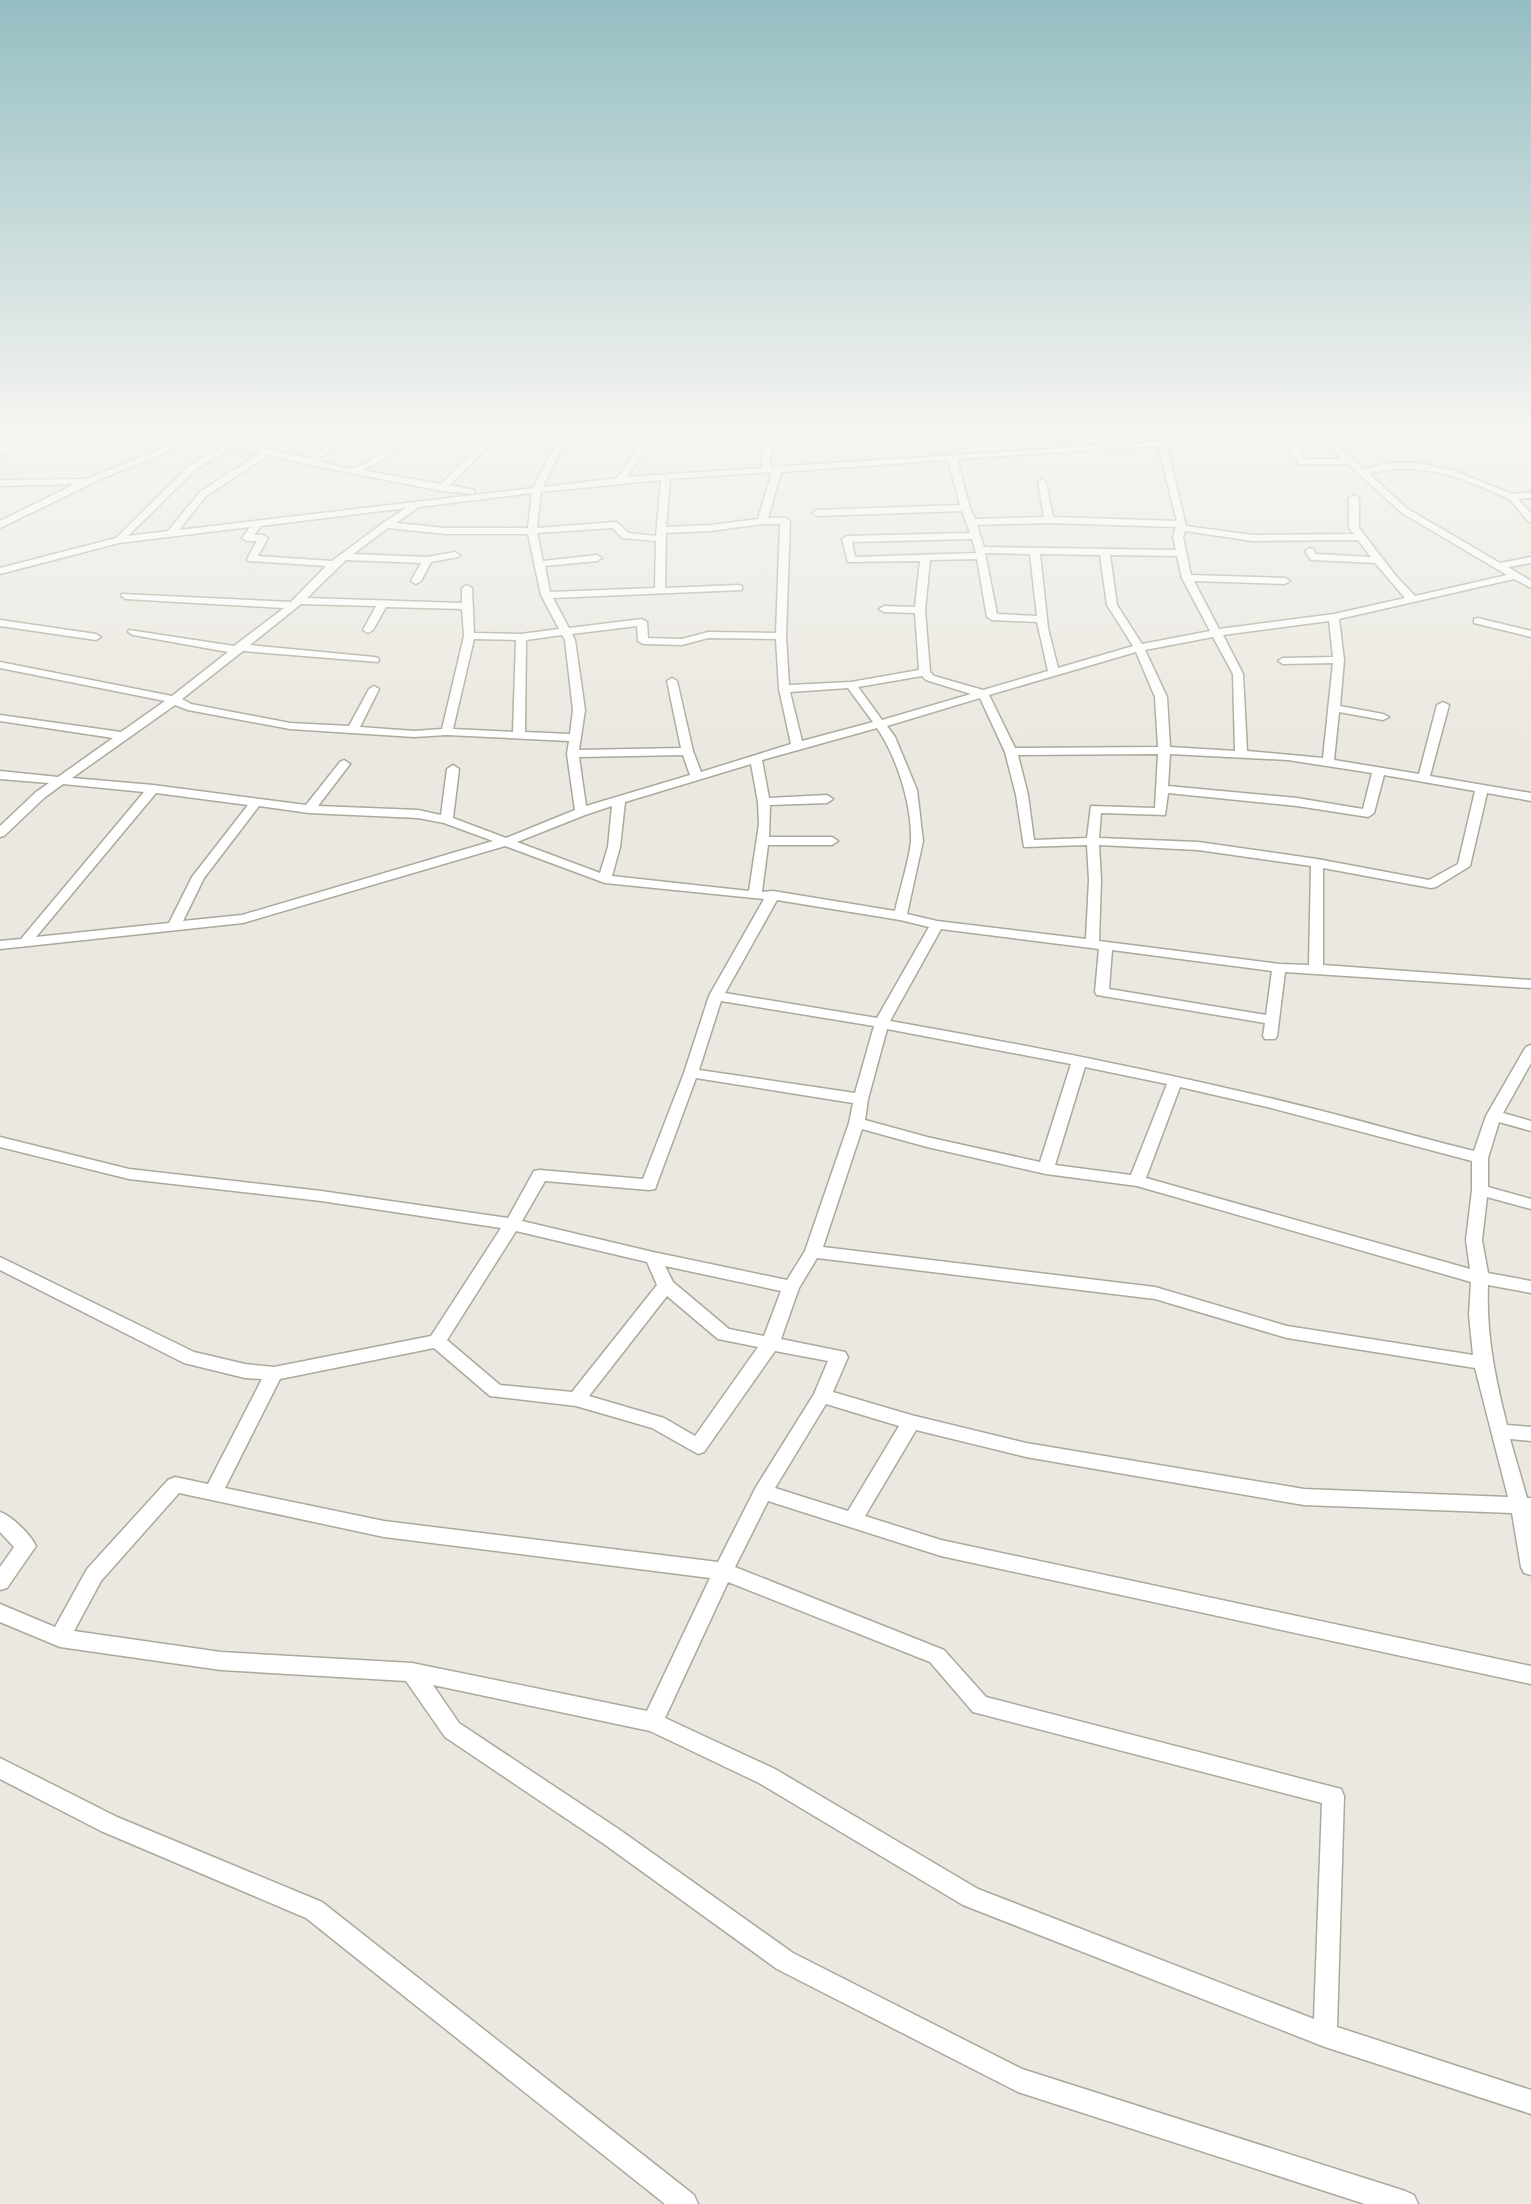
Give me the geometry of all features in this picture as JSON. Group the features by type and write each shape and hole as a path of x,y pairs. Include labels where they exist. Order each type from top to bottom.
{"street":[{"path":"119,540 122,537"},
{"path":"0,571 119,540 146,537"},
{"path":"248,537 263,538 252,559 334,564"},
{"path":"0,833 40,795 174,700 295,603 334,564 370,537"},
{"path":"533,537 546,595 570,640 579,710 573,754 581,812"},
{"path":"660,590 662,537"},
{"path":"785,537 781,636 784,689 797,746"},
{"path":"939,537 847,539 851,560 1035,551 1182,553"},
{"path":"975,537 992,617 1042,619"},
{"path":"1178,537 1187,578 1238,674 1240,755"},
{"path":"1246,537 1361,537 1378,560 1413,600"},
{"path":"1450,537 1531,585"},
{"path":"1035,551 1042,619 1054,673"},
{"path":"1310,552 1313,557 1378,560"},
{"path":"1105,553 1112,604 1139,648 1161,697 1164,750 1161,812 1095,809 1093,840 1102,992 1272,1020"},
{"path":"344,557 427,560 455,555"},
{"path":"926,556 920,610 925,672 930,678 983,694 1011,752 1022,795 1028,844 1093,840 1198,846 1431,884 1464,866 1482,788"},
{"path":"538,564 597,558"},
{"path":"416,581 427,560"},
{"path":"1499,566 1531,560"},
{"path":"0,945 174,928 243,919 508,841 581,812 797,746 880,724 1139,648 1215,633 1334,616 1516,576"},
{"path":"1187,578 1285,581"},
{"path":"447,732 469,636 466,588"},
{"path":"546,595 738,588"},
{"path":"126,596 295,603 467,606"},
{"path":"368,630 382,605"},
{"path":"884,609 920,610"},
{"path":"1328,762 1338,660 1334,616"},
{"path":"1478,621 1531,634"},
{"path":"469,636 521,637 642,622 643,641 682,642 708,635 781,636"},
{"path":"0,623 96,637"},
{"path":"133,632 238,648 374,660"},
{"path":"519,734 521,637"},
{"path":"1282,661 1338,660"},
{"path":"0,665 174,700 188,708 290,726 414,734 447,732 574,738"},
{"path":"0,674 14,667"},
{"path":"784,689 851,685 925,672"},
{"path":"672,681 687,751 697,778"},
{"path":"851,685 889,737 911,790 917,841 900,916"},
{"path":"353,730 374,689"},
{"path":"1424,777 1443,705"},
{"path":"1334,708 1383,716"},
{"path":"0,718 123,736"},
{"path":"1011,752 1164,750 1328,762 1424,777 1531,797"},
{"path":"573,754 687,751"},
{"path":"755,896 763,841 764,802 756,759"},
{"path":"309,809 344,764"},
{"path":"447,820 453,769"},
{"path":"1162,789 1297,802 1368,813 1379,770"},
{"path":"0,774 154,789 255,804 309,809 418,814 447,820 508,841 605,879 755,896 773,895 900,916 937,925 1279,968 1531,984"},
{"path":"25,942 154,789"},
{"path":"764,802 827,799"},
{"path":"605,879 614,847 619,801"},
{"path":"174,928 198,877 255,804"},
{"path":"763,841 832,840"},
{"path":"1316,969 1317,864"},
{"path":"0,1263 190,1358 245,1371 274,1374 437,1341 512,1224 540,1175 649,1185 691,1073 716,996 773,895"},
{"path":"437,1341 496,1391 576,1399 658,1423 698,1447 770,1344 792,1287 814,1252 856,1123 882,1022 937,925"},
{"path":"1270,1036 1279,968"},
{"path":"716,996 882,1022 1079,1061 1268,1103 1480,1158"},
{"path":"1530,1054 1494,1116 1480,1158 1480,1190 1474,1240 1480,1278 1478,1315 1483,1363 1499,1431 1525,1506 1531,1567"},
{"path":"1046,1169 1079,1061"},
{"path":"691,1073 861,1099"},
{"path":"1137,1181 1176,1082"},
{"path":"1494,1116 1531,1126"},
{"path":"856,1123 927,1142 1046,1169 1137,1181 1480,1278 1531,1288"},
{"path":"0,1142 129,1174 321,1196 512,1224 653,1258 792,1287"},
{"path":"1480,1190 1531,1204"},
{"path":"814,1252 1155,1293 1287,1332 1483,1363"},
{"path":"653,1258 666,1286 724,1334 839,1357 822,1396 763,1492 722,1571 653,1722"},
{"path":"576,1399 666,1286"},
{"path":"213,1493 274,1374"},
{"path":"822,1396 911,1422 1026,1450 1304,1497 1525,1506"},
{"path":"853,1520 911,1422"},
{"path":"1499,1431 1531,1434"},
{"path":"60,1638 94,1575 175,1485 384,1529 722,1571 937,1656 980,1705 1333,1796 1325,2035"},
{"path":"763,1492 941,1548 1531,1675"},
{"path":"0,1520 26,1546 0,1582"},
{"path":"0,1613 60,1638 221,1661 412,1672 653,1722 767,1776 971,1897 1325,2035 1531,2102"},
{"path":"412,1672 452,1730 612,1837 784,1961 1018,2080 1405,2204"},
{"path":"3,1772 108,1824 314,1910 685,2204"}]}
